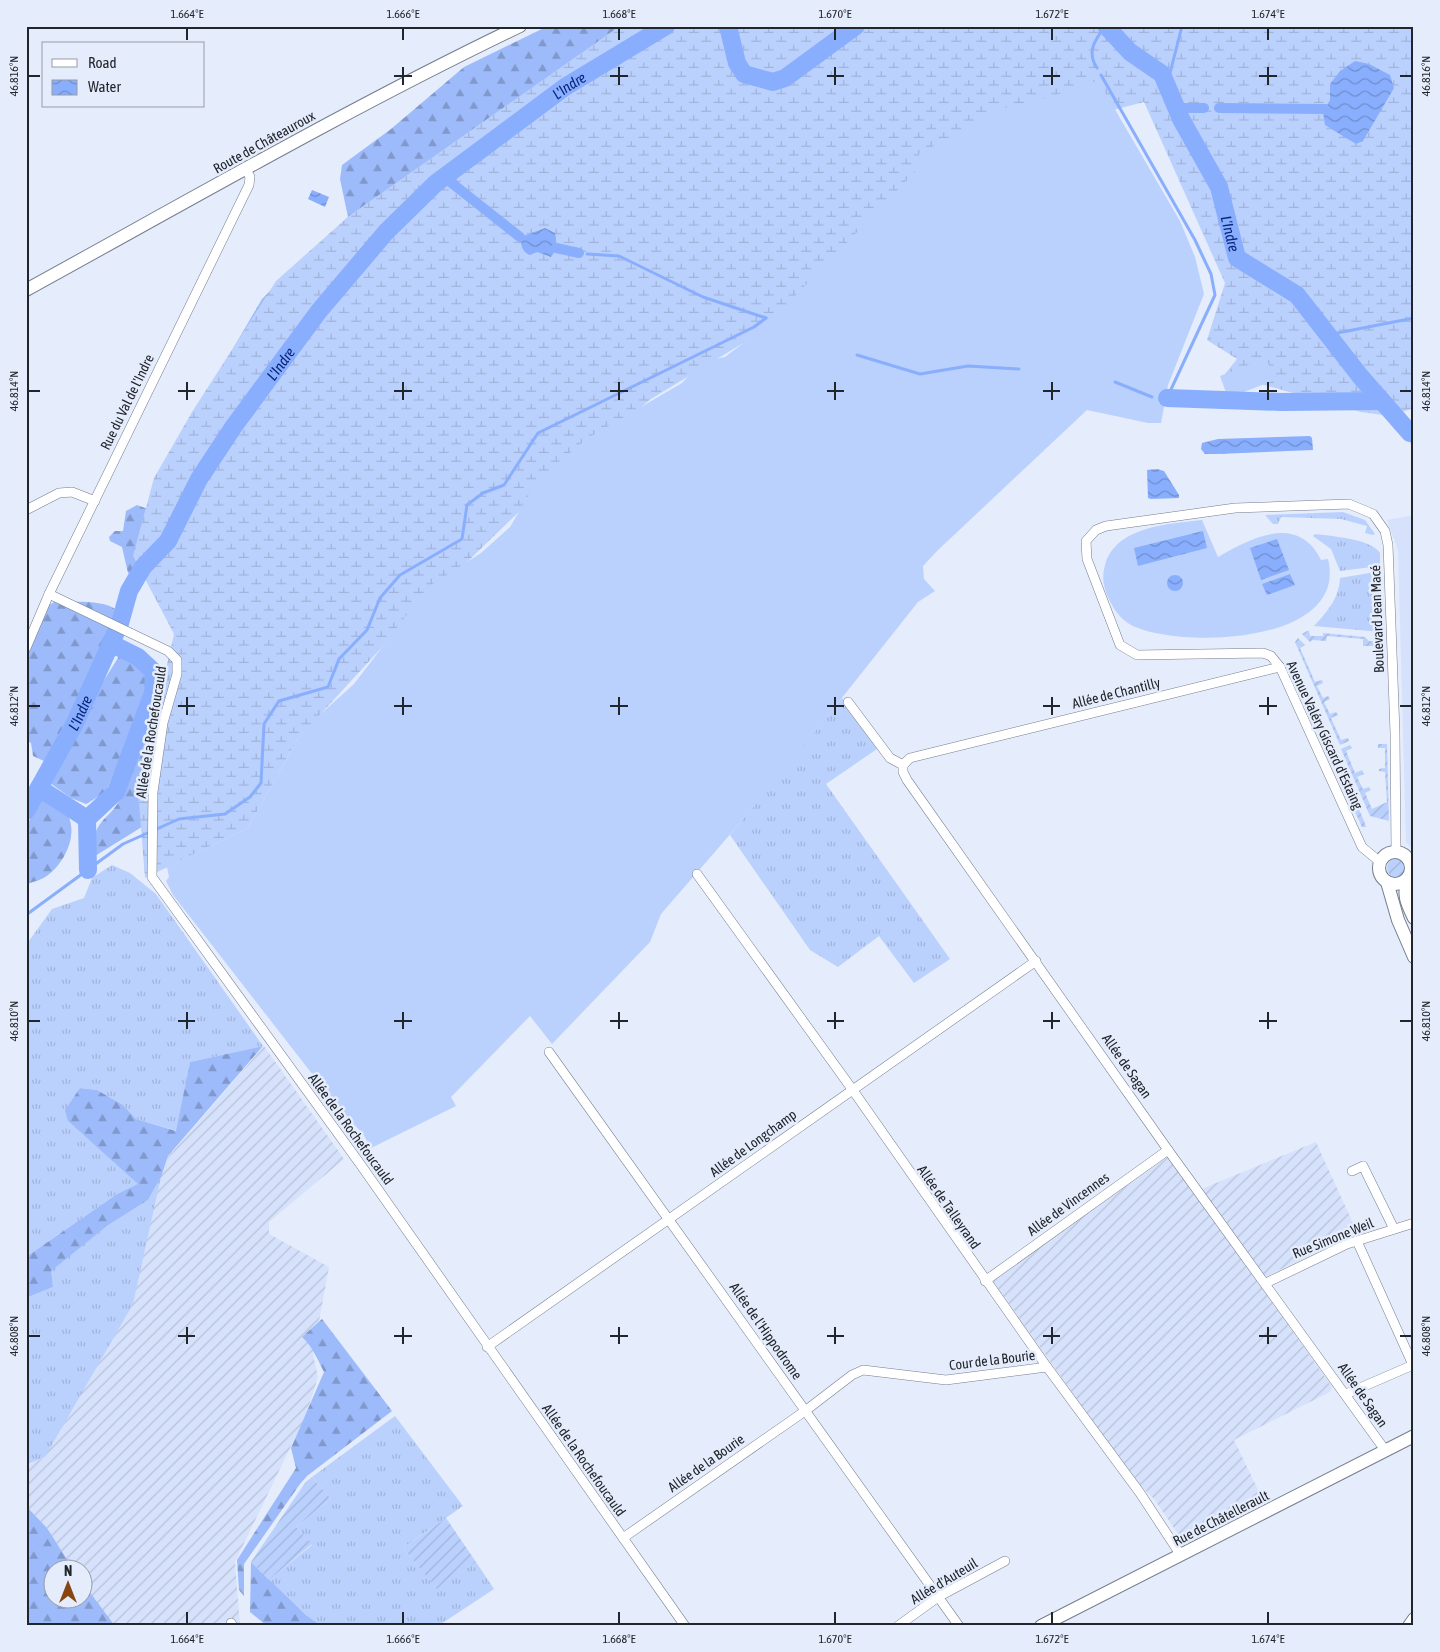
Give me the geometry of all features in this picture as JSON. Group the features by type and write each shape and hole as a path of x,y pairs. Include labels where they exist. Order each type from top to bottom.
{"main road":[{"name":"Route de Châteauroux","path":"26,290 434,67 520,26"},
{"path":"1414,918 1405,900 1404,888 1411,869 1406,857 1396,852 1386,855 1380,862 1381,876 1387,882 1398,920 1414,957"},
{"path":"1387,882 1397,884 1411,869"},
{"name":"Rue de Châtellerault","path":"1041,1626 1414,1436"},
{"path":"1409,1626 1414,1619"}],"street":[{"name":"Rue du Val de l'Indre","path":"26,648 49,594 249,185 250,177 246,169"},
{"path":"26,510 59,493 72,492 95,501"},
{"name":"Boulevard Jean Macé","path":"1250,507 1349,504 1373,514 1385,531 1388,546 1395,733 1396,852"},
{"name":"Avenue Valéry Giscard d'Estaing","path":"1250,507 1106,526 1090,535 1086,541 1085,550 1120,645 1126,651 1137,655 1263,654 1271,656 1280,667 1362,848 1380,862"},
{"name":"Allée de la Rochefoucauld","path":"49,594 168,651 177,660 177,674 164,723 153,792 152,877 358,1161 685,1626"},
{"name":"Allée de Chantilly","path":"903,765 910,758 1280,667"},
{"name":"Allée de Sagan","path":"848,702 890,758 903,765 903,772 907,780 1168,1150 1385,1450"},
{"name":"Allée de Talleyrand","path":"697,874 852,1089 1046,1368 1140,1493 1180,1554"},
{"name":"Allée de Longchamp","path":"487,1347 1036,961"},
{"name":"Allée de l'Hippodrome","path":"549,1052 959,1626"},
{"name":"Allée de Vincennes","path":"985,1281 1168,1150"},
{"path":"1352,1171 1363,1166 1394,1229"},
{"name":"Rue Simone Weil","path":"1266,1283 1357,1241 1414,1223"},
{"path":"1346,1394 1413,1364 1357,1241"},
{"name":"Cour de la Bourie","path":"805,1411 852,1375 863,1370 946,1380 1046,1368"},
{"name":"Allée de la Bourie","path":"623,1538 805,1411"},
{"name":"Allée d'Auteuil","path":"898,1626 938,1597 1005,1561"}],"shaded area":[{"path":"1414,515 1414,851 1406,842 1398,550 1387,520"},
{"path":"264,1046 344,1159 269,1222 269,1234 329,1267 313,1354 318,1377 306,1415 235,1562 240,1626 114,1626 92,1597 92,1560 67,1560 47,1528 26,1506 26,1466 45,1457 168,1157"},
{"path":"1316,1142 1357,1232 1257,1281 1332,1387 1330,1392 1234,1440 1263,1500 1183,1541 1154,1499 1133,1478 993,1281 1169,1156 1194,1192"}],"green space":[{"path":"548,26 700,26 149,550 136,574 128,573 122,547 110,541 109,537 115,531 123,531 126,511 137,505 148,509 211,386 262,299 348,217 340,179 342,165 391,129 464,67"},
{"path":"620,26 1414,26 1414,408 1390,416 1361,412 1225,374 1237,359 1207,340 1225,283 1144,102 963,149 768,328 651,399 550,482 405,622 297,740 248,828 145,878 138,791 174,634 133,556 154,478 192,412 276,281 349,216"},
{"path":"1085,82 1099,82 1180,221 1195,257 1204,294 1168,385 1161,423 1148,423 1087,410 923,566 924,579 935,591 918,602 772,786 661,914 650,942 552,1044 530,1016 451,1097 456,1106 371,1148 363,1134 337,1106 173,895 166,881 169,877 167,867 248,828 297,740 314,720 354,684 428,587 481,553 510,527 539,478 588,438 682,383 702,362 725,357 767,325 918,169 919,154 1001,109 1057,95"},
{"path":"1266,358 1275,380 1228,398 1220,376"},
{"path":"1343,512 1365,520 1375,534 1365,533 1367,526 1341,519 1281,517 1278,524 1273,524 1265,515"},
{"path":"1202,520 1218,557 1259,537 1287,533 1300,537 1311,546 1321,560 1328,559 1328,587 1313,609 1288,624 1257,633 1222,637 1187,637 1156,633 1133,626 1124,620 1117,613 1107,595 1104,584 1104,569 1111,552 1120,542 1145,529"},
{"path":"1315,534 1340,537 1369,544 1380,553 1380,566 1340,571 1331,549 1313,536"},
{"path":"1381,571 1381,632 1314,626 1332,604 1340,578"},
{"path":"56,601 100,603 115,609 121,614 50,758 44,761 33,756 31,743 26,740 26,657 49,605"},
{"path":"1309,631 1310,636 1323,636 1323,633 1365,637 1369,641 1379,642 1379,638 1383,638 1378,646 1363,646 1363,639 1327,636 1326,641 1313,640 1310,642 1302,634"},
{"path":"1298,638 1305,645 1300,648 1315,682 1322,680 1323,683 1317,686 1323,698 1328,696 1330,699 1324,702 1330,714 1336,712 1338,715 1331,718 1341,740 1348,738 1349,741 1340,745 1295,642"},
{"path":"121,653 148,675 148,688 106,792 86,804 71,798 50,783 101,685"},
{"path":"842,698 877,749 826,784 950,959 914,983 879,936 838,967 810,950 730,835"},
{"path":"1313,702 1366,827 1362,827 1306,705"},
{"path":"147,736 148,767 145,825 95,856 94,844 97,828 121,798 139,751"},
{"path":"1378,744 1387,744 1389,821 1370,816 1341,749 1350,745 1352,748 1346,751 1355,773 1362,770 1364,774 1357,777 1363,789 1369,787 1371,790 1365,793 1372,809 1387,802 1385,772 1379,771 1379,769 1385,768 1385,748 1378,748"},
{"path":"42,796 62,807 68,815 71,824 70,843 66,853 55,869 43,878 26,884 26,827"},
{"path":"1392,859 1400,859 1405,864 1403,875 1392,877 1387,872 1387,864"},
{"path":"112,865 130,873 156,894 263,1046 190,1062 177,1131 136,1119 123,1105 97,1090 80,1088 68,1121 139,1184 117,1194 26,1257 26,945 52,909 84,898 92,878"},
{"path":"263,1046 168,1156 161,1177 148,1200 107,1226 51,1271 53,1287 26,1298 26,1257 117,1194 138,1184 68,1121 65,1110 80,1088 97,1090 123,1105 136,1119 176,1131 190,1062"},
{"path":"161,1177 133,1304 45,1457 26,1465 26,1341 30,1340 26,1321 26,1298 53,1287 50,1271 107,1226 148,1200"},
{"path":"322,1319 392,1411 307,1476 300,1484 244,1564 244,1596 239,1590 237,1560 296,1468 291,1448 324,1372 312,1349 302,1337"},
{"path":"395,1416 463,1506 403,1548 437,1588 476,1562 494,1589 438,1626 322,1626 306,1615 269,1580 312,1545 296,1527 331,1499 312,1477"},
{"path":"312,1477 331,1499 296,1527 312,1544 269,1580 251,1562 305,1483"},
{"path":"26,1506 47,1528 67,1560 42,1560 42,1610 92,1610 92,1595 115,1626 26,1626"},
{"path":"446,1518 476,1562 437,1589 403,1548"},
{"path":"251,1562 306,1615 322,1626 267,1626 250,1612"}],"water":[{"path":"1355,61 1369,64 1390,75 1394,88 1363,141 1356,144 1325,125 1323,112 1330,100 1330,84 1340,71"},
{"path":"312,190 329,197 325,207 308,199"},
{"path":"545,228 555,233 556,245 551,257 537,252 530,255 525,252 522,248 521,237"},
{"path":"1310,436 1312,438 1313,450 1205,454 1201,449 1202,443 1218,439"},
{"path":"1157,469 1164,471 1179,498 1148,498 1147,470"},
{"path":"1203,531 1207,548 1138,566 1134,548"},
{"path":"1277,539 1289,570 1261,580 1250,548"},
{"path":"1290,574 1295,585 1267,595 1262,584"},
{"path":"1175,575 1181,577 1183,583 1181,589 1175,591 1169,589 1167,583 1169,577"}],"waterway":[{"name":"L'Indre","path":"26,811 75,723 120,623 129,591 143,567 168,541 199,479 234,426 319,311 386,232 436,183 565,87 666,26"},
{"name":"L'Indre","path":"728,26 737,63 744,74 773,82 785,78 856,26"},
{"path":"1097,68 1092,57 1092,51 1095,41 1105,26"},
{"name":"L'Indre","path":"1106,26 1130,52 1162,74 1181,119 1219,187 1237,258 1297,295 1360,376 1410,433 1414,433"},
{"path":"1167,85 1182,26"},
{"path":"1101,75 1195,240 1211,274 1215,295 1167,398"},
{"path":"1176,108 1204,108"},
{"path":"1219,108 1325,109"},
{"path":"444,177 520,237"},
{"path":"556,248 579,253"},
{"path":"587,254 619,256 703,297 766,318"},
{"path":"26,915 123,844 179,819 225,814 250,797 261,783 264,724 279,701 328,687 339,659 367,630 380,598 400,575 462,539 467,505 483,493 504,485 538,433 754,327 766,318"},
{"path":"1327,335 1414,318"},
{"path":"857,355 920,374 968,366 1019,369"},
{"path":"1115,382 1152,397"},
{"path":"1167,398 1281,402 1382,401"},
{"name":"L'Indre","path":"1410,433 1414,439"},
{"path":"88,870 87,819 116,792 153,693 154,672 138,657 110,643"},
{"path":"39,788 87,819"}]}
